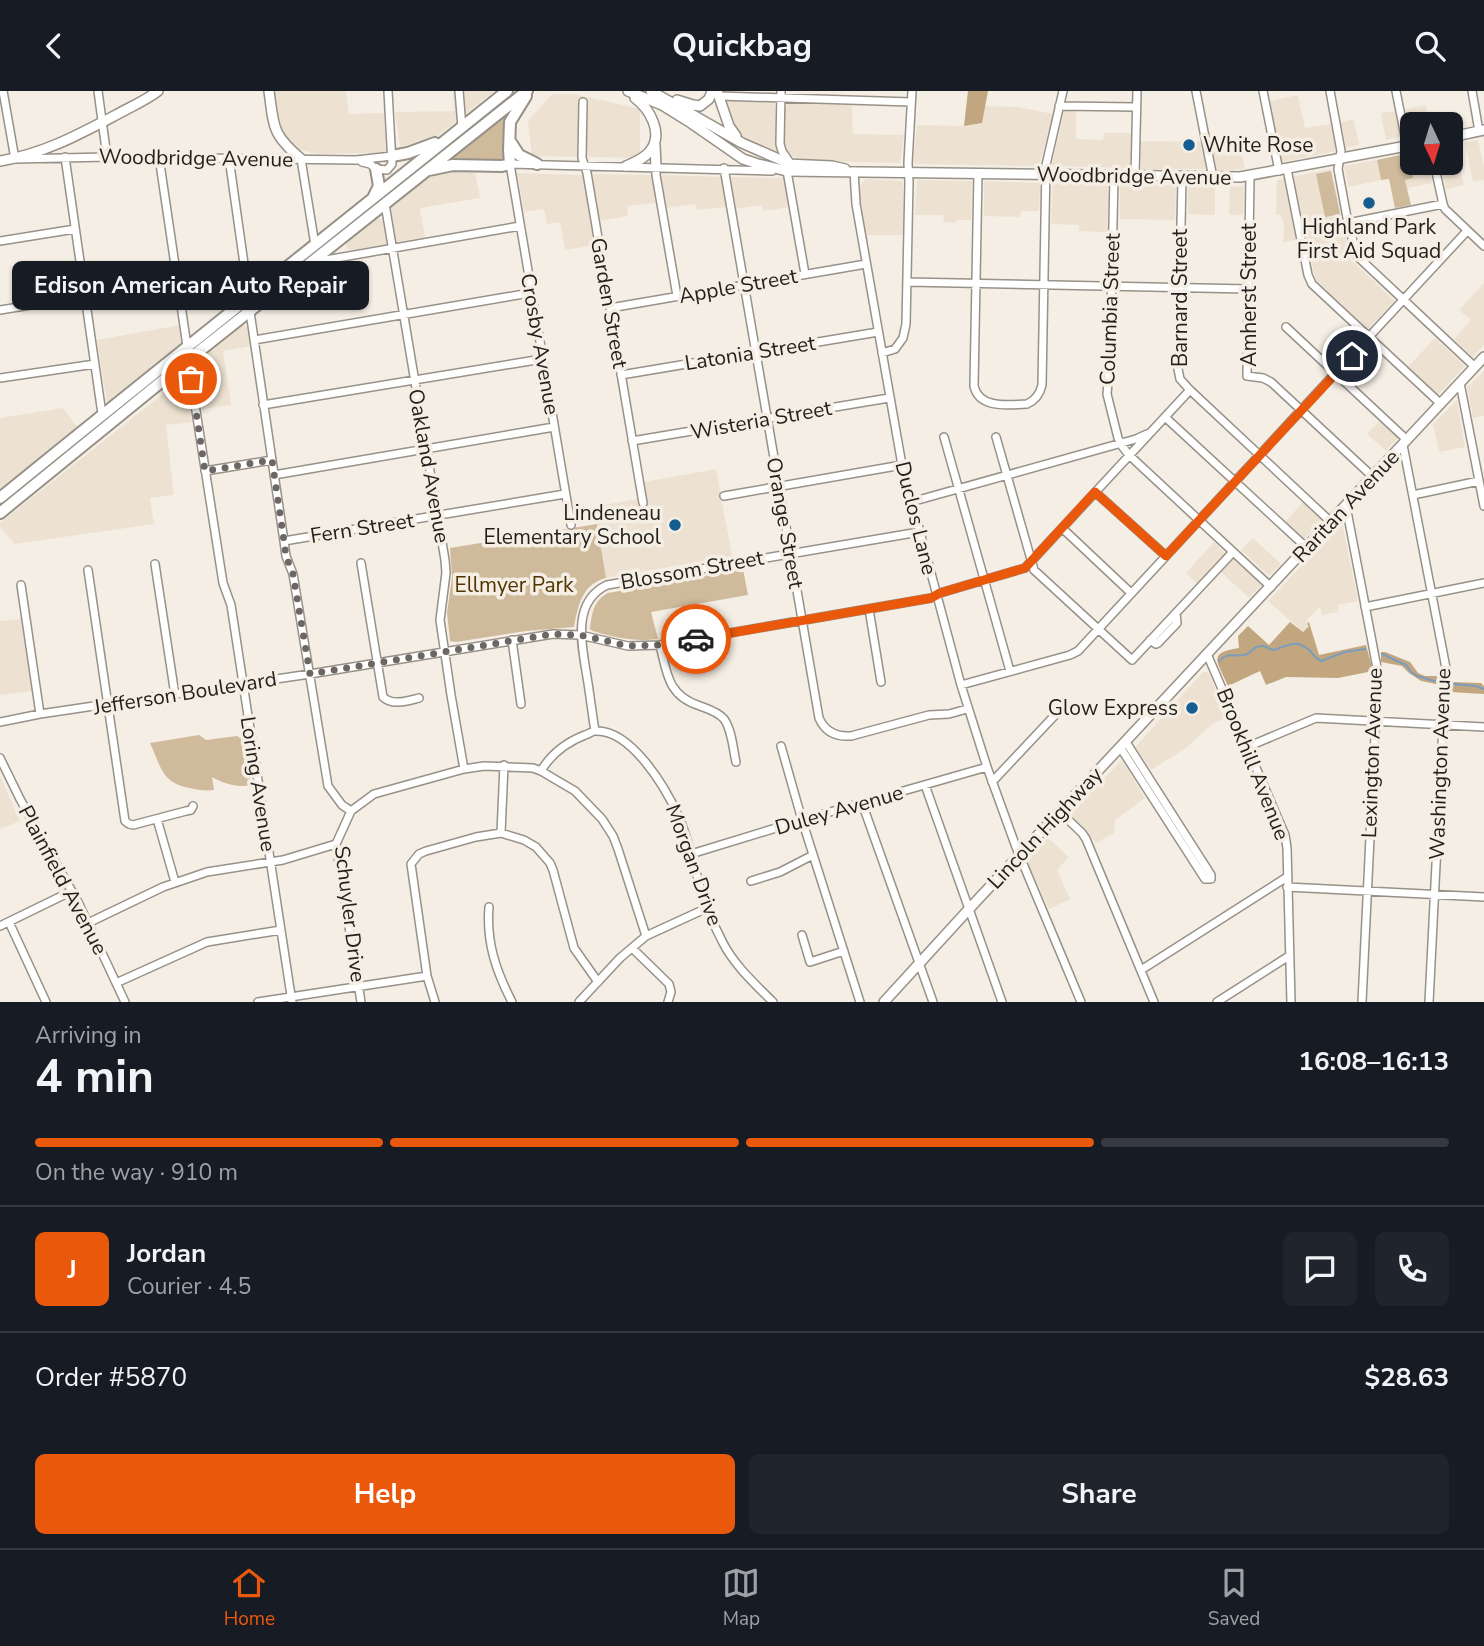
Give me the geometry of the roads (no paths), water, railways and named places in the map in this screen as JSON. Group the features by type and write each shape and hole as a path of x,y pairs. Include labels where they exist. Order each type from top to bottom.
{"highway":[{"path":"0,498 507,91"},
{"path":"423,172 453,165 510,164 510,122 528,91"},
{"path":"0,513 423,172 528,91"},
{"path":"392,156 448,138"},
{"path":"509,138 519,156 537,164"},
{"path":"374,197 379,186 376,169"}],"main road":[{"path":"15,159 47,149 155,93 167,91"},
{"path":"269,91 273,125 277,134 301,159"},
{"path":"626,91 649,112 654,124 656,167"},
{"path":"626,91 662,106 743,159 789,167"},
{"path":"653,91 741,143 789,167"},
{"path":"653,91 696,106 704,104 716,93 729,127 741,143"},
{"path":"1463,135 1481,131"},
{"path":"626,166 646,155 655,143"},
{"name":"Woodbridge Avenue","path":"789,167 832,166 854,171 1213,178 1250,176 1400,147"},
{"name":"Woodbridge Avenue","path":"0,162 15,159"},
{"name":"Raritan Avenue","path":"1208,654 1484,358"},
{"name":"Lincoln Highway","path":"884,1002 1208,654"}],"street":[{"path":"13,91 3,92 15,159"},
{"path":"98,91 107,157"},
{"path":"356,160 376,169 387,170 392,164 388,91"},
{"path":"459,91 462,127"},
{"path":"882,353 895,349 903,338 906,324 912,91"},
{"path":"978,173 975,393 986,402 1032,402 1041,390 1045,174 1063,91"},
{"path":"1135,176 1137,91"},
{"path":"1196,91 1213,178"},
{"path":"1263,91 1310,279 1316,288 1441,404"},
{"path":"1330,91 1341,151 1338,169 1357,256 1475,367"},
{"path":"1396,91 1401,112"},
{"path":"1472,91 1481,131"},
{"path":"716,93 911,101"},
{"path":"781,95 780,144 789,167 805,274"},
{"name":"Garden Street","path":"583,102 582,158 643,503"},
{"path":"1059,106 1136,107"},
{"name":"Woodbridge Avenue","path":"15,159 159,157 356,160 392,156"},
{"path":"65,157 102,414"},
{"path":"159,157 187,346"},
{"path":"229,158 249,299"},
{"path":"301,159 316,245"},
{"name":"Woodbridge Avenue","path":"724,168 743,159"},
{"name":"Woodbridge Avenue","path":"510,164 789,167"},
{"name":"Crosby Avenue","path":"510,164 570,525"},
{"path":"656,167 677,296"},
{"name":"Orange Street","path":"724,168 821,725 838,736 851,737 929,715 949,714 967,709"},
{"name":"Duclos Lane","path":"854,171 856,204 902,465 967,709 1020,855 1081,1002"},
{"path":"1437,175 1445,209 1484,246"},
{"name":"Columbia Street","path":"1114,176 1107,394 1120,443 1129,455 1271,587"},
{"name":"Amherst Street","path":"1250,176 1247,376 1268,380 1373,477"},
{"name":"Barnard Street","path":"1182,177 1179,375 1183,384 1331,522"},
{"name":"Oakland Avenue","path":"385,204 445,560 440,620 464,769"},
{"path":"1348,223 1443,204"},
{"path":"310,263 520,226"},
{"path":"0,241 75,229"},
{"path":"961,685 1074,653 1467,231"},
{"name":"Apple Street","path":"610,308 866,264"},
{"path":"0,310 177,275"},
{"path":"908,282 1248,289"},
{"path":"254,340 530,293"},
{"path":"250,312 286,556 293,574 328,786 342,805 351,811 374,794 464,769 504,765 541,771 575,791 602,818 618,849 646,936"},
{"path":"1286,327 1405,443"},
{"name":"Latonia Street","path":"621,375 878,332"},
{"path":"264,405 542,359"},
{"name":"Loring Avenue","path":"188,360 223,583 231,605 292,999"},
{"path":"0,378 95,364"},
{"path":"1460,383 1484,506"},
{"path":"1031,562 1190,390"},
{"name":"Wisteria Street","path":"632,441 889,398"},
{"path":"1164,417 1307,548"},
{"path":"274,475 554,427"},
{"path":"911,502 1151,432"},
{"path":"944,437 1010,671"},
{"path":"996,437 1034,570 1132,660 1233,552"},
{"name":"Washington Avenue","path":"1405,443 1446,668 1429,1002"},
{"path":"205,471 272,460"},
{"path":"724,496 902,465"},
{"path":"1413,495 1479,481"},
{"path":"1095,492 1166,556"},
{"name":"Fern Street","path":"284,541 565,495"},
{"name":"Lexington Avenue","path":"1346,506 1378,673 1362,1002"},
{"path":"1062,528 1131,593"},
{"name":"Blossom Street","path":"580,635 588,601 596,591 607,585 919,532"},
{"name":"Jefferson Boulevard","path":"0,722 553,634 580,635 628,646 660,645 931,598 1023,569 1031,562"},
{"path":"361,563 385,699 400,702 419,698"},
{"path":"155,564 175,695"},
{"path":"88,570 125,821 133,825 191,810 193,806"},
{"path":"1365,607 1484,583"},
{"path":"21,585 40,714"},
{"path":"869,609 881,682"},
{"path":"541,771 569,742 595,731 580,635"},
{"path":"512,640 521,704"},
{"path":"660,645 668,675 677,693 686,701 711,710 723,718 729,730 736,762"},
{"name":"Brookhill Avenue","path":"1208,654 1285,835 1291,1002"},
{"path":"992,782 1056,715"},
{"path":"1247,747 1316,718 1484,727"},
{"name":"Morgan Drive","path":"595,731 626,742 648,765 674,808 707,908 724,944 735,962 770,1001"},
{"path":"1123,744 1168,814 1212,875 1210,879 1205,879 1168,814"},
{"path":"781,747 860,1002"},
{"name":"Plainfield Avenue","path":"0,758 72,891 125,1002"},
{"path":"500,833 504,765"},
{"name":"Duley Avenue","path":"691,854 987,767"},
{"path":"925,785 1002,1002"},
{"path":"862,803 933,1002"},
{"name":"Schuyler Drive","path":"351,811 337,844 361,1002"},
{"path":"1060,813 1086,839 1154,1002"},
{"path":"157,819 175,882"},
{"path":"435,1002 427,976 411,864 419,854 426,851 500,833 524,840 536,847 550,863 574,948 598,982"},
{"path":"88,923 175,882 207,871 283,860 337,844"},
{"path":"751,881 813,855"},
{"path":"1141,970 1287,877"},
{"path":"1287,887 1484,897"},
{"path":"0,926 72,891"},
{"path":"489,907 493,959 512,1002"},
{"path":"579,1002 646,936 707,908"},
{"path":"9,922 46,1002"},
{"path":"116,983 207,942 281,930"},
{"path":"802,936 810,962 844,951"},
{"path":"632,948 669,984 671,992 668,1002"},
{"path":"1217,1002 1289,957"},
{"path":"258,1002 292,999 427,976"}],"waterway":[{"path":"1219,661 1226,656 1247,654 1260,646 1274,650 1299,644 1321,661 1345,652 1365,649"},
{"path":"1382,654 1406,665 1417,676 1438,682"},
{"path":"1453,684 1484,689"}],"place":[{"name":"White Rose","path":"1189,145"},
{"name":"Highland Park First Aid Squad","path":"1369,203"},
{"name":"Edison American Auto Repair","path":"191,379"},
{"name":"Lindeneau Elementary School","path":"675,525"},
{"name":"Glow Express","path":"1192,708"}],"park label":[{"name":"Ellmyer Park","path":"514,585"}]}
